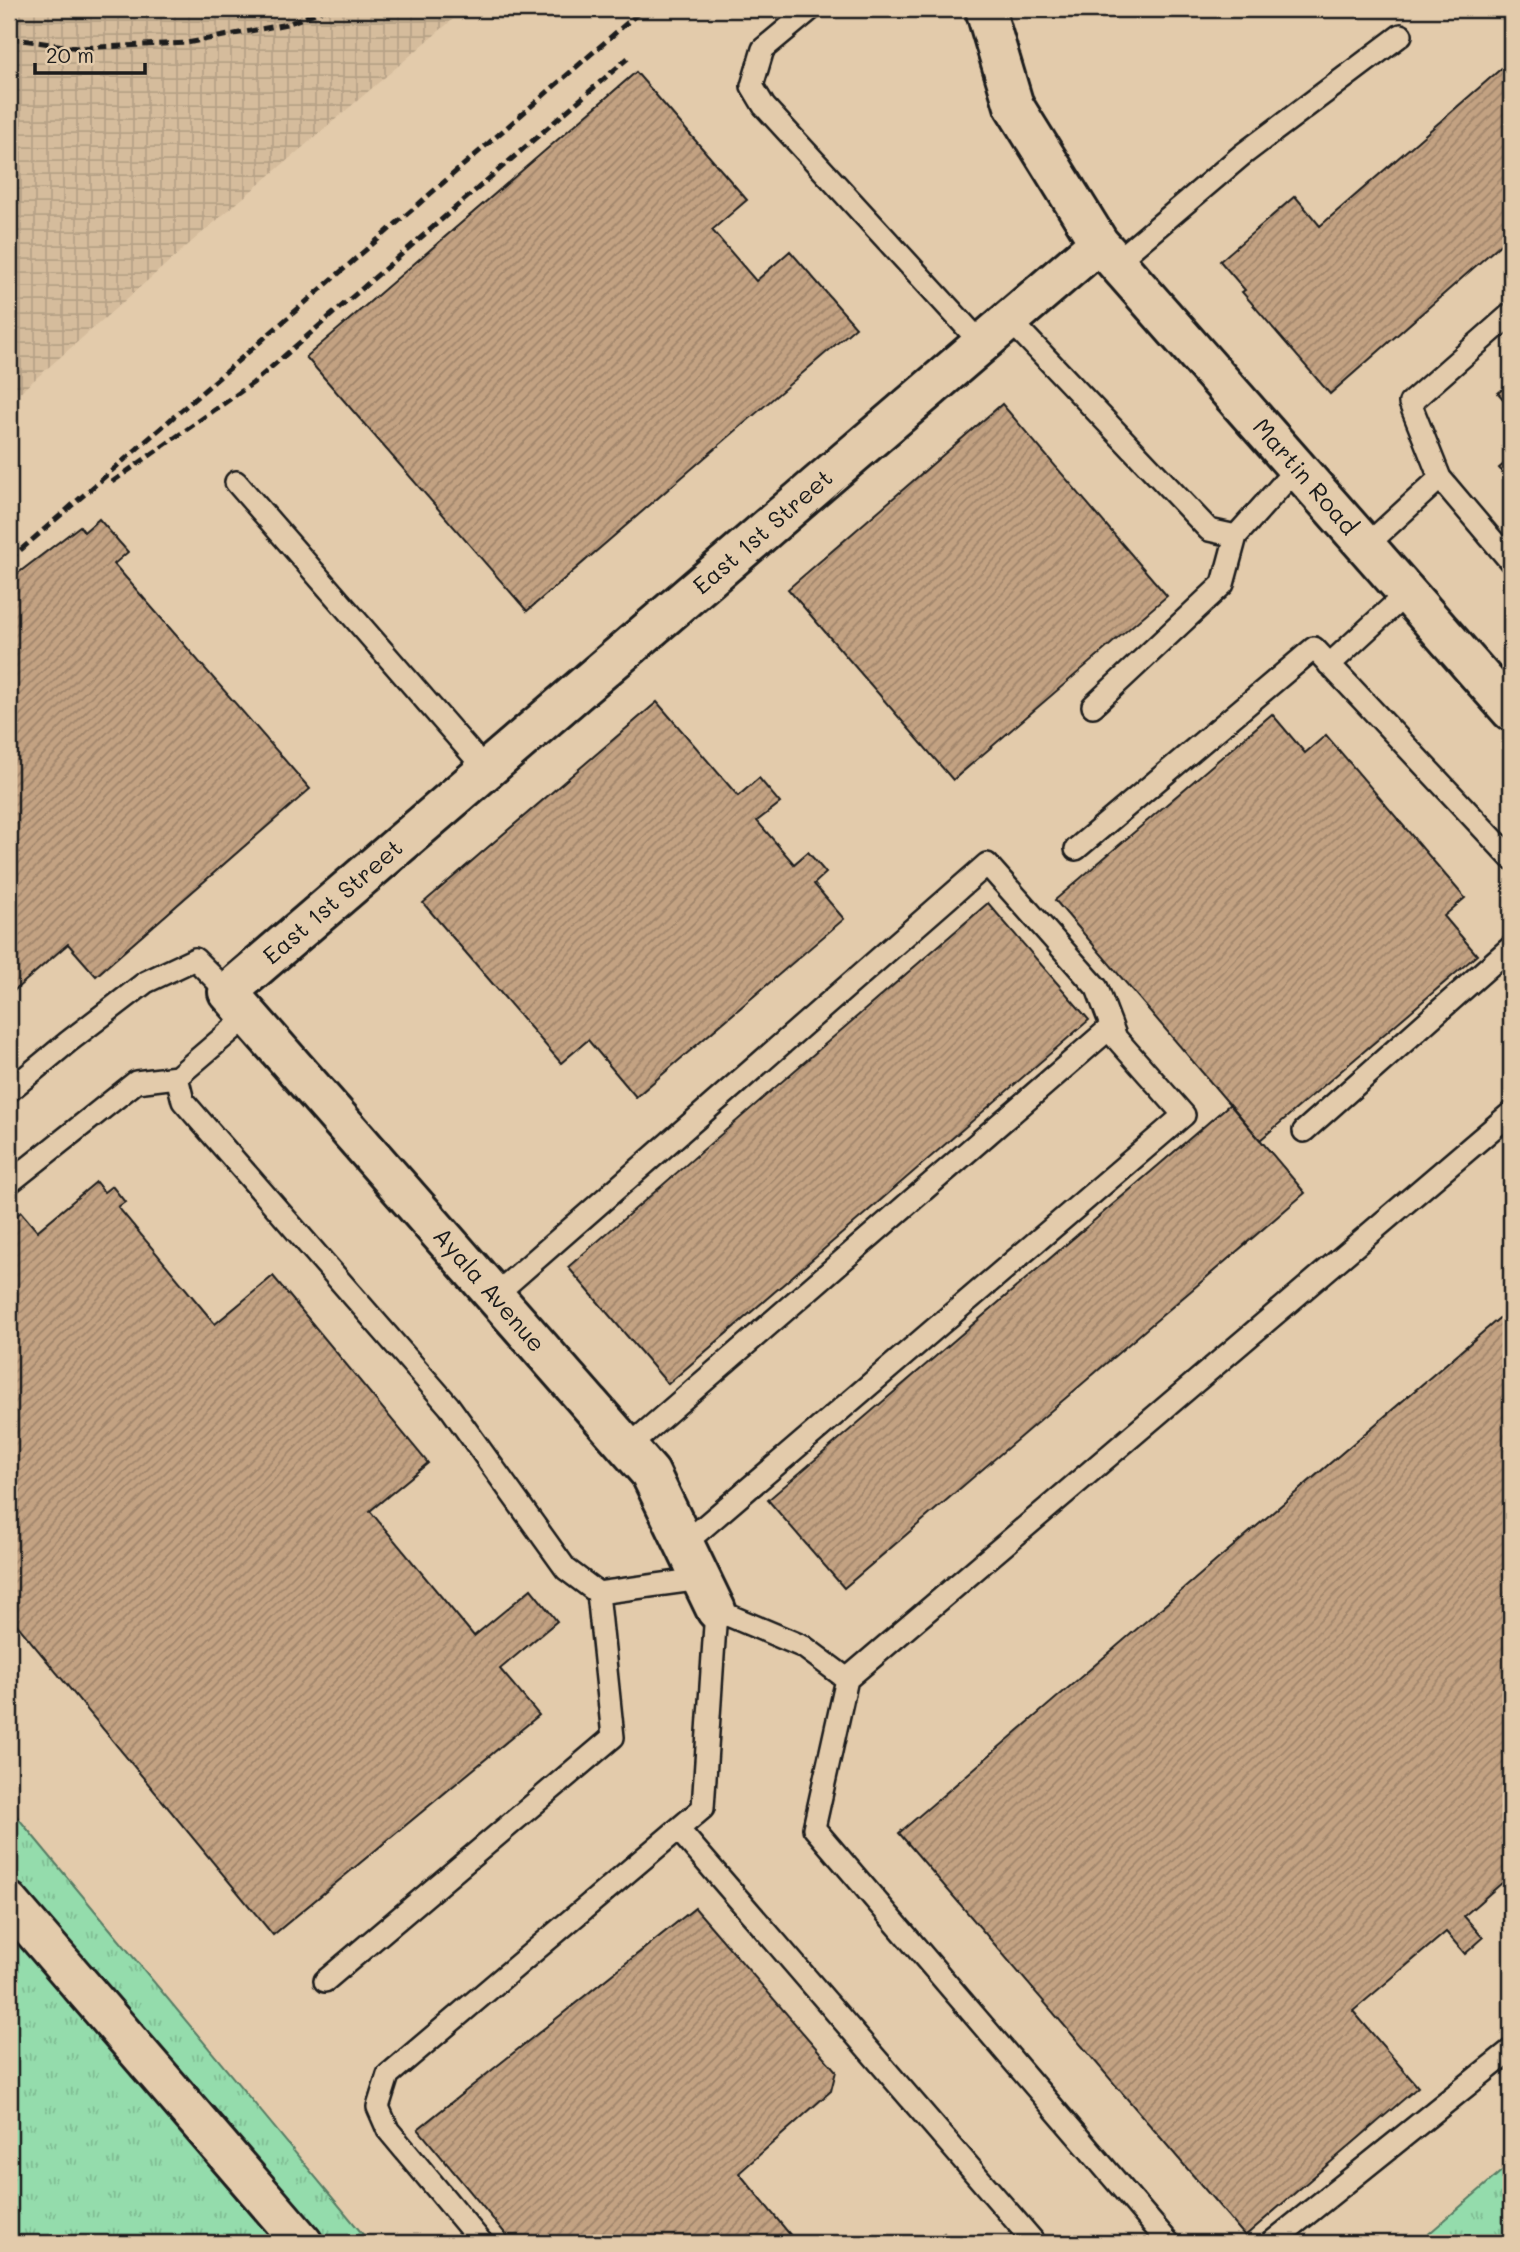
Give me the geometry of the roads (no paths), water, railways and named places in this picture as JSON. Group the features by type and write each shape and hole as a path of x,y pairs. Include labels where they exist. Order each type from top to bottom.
{"street":[{"path":"985,9 1014,106 1107,253"},
{"name":"East 1st Street","path":"238,1004 486,770 996,332 1107,253"},
{"name":"Martin Road","path":"1107,253 1511,711"},
{"name":"Ayala Avenue","path":"238,1004 650,1473 708,1594"},
{"path":"9,1902 303,2243"}],"lane":[{"path":"811,9 763,49 752,86 764,106 996,332 1209,530 1236,536"},
{"path":"1107,253 1401,35"},
{"path":"1511,314 1410,403 1440,478 1511,562"},
{"path":"1093,706 1223,584 1236,536 1297,468"},
{"path":"1366,546 1440,478"},
{"path":"236,482 486,770"},
{"path":"1329,665 1407,593"},
{"path":"1076,849 1314,648 1511,859"},
{"path":"494,1296 987,864 1097,988 1116,1038 1184,1115 684,1544"},
{"path":"1304,1131 1511,947"},
{"path":"9,1091 146,982 195,959 238,1004 177,1077 136,1082 9,1182"},
{"path":"627,1448 1111,1027"},
{"path":"177,1077 183,1101 449,1406 566,1569 598,1593 708,1594 804,1647 847,1679"},
{"path":"1169,2243 814,1828 847,1679 1511,1112"},
{"path":"325,1981 613,1737 598,1593"},
{"path":"482,2243 388,2130 378,2107 388,2075 703,1808 708,1594"},
{"path":"678,1829 1035,2243"},
{"path":"1271,2243 1511,2050"}],"railway":[{"path":"9,38 78,48 187,43 287,24 326,9"},
{"path":"9,560 643,9"},
{"path":"112,482 253,383 628,58"}]}
